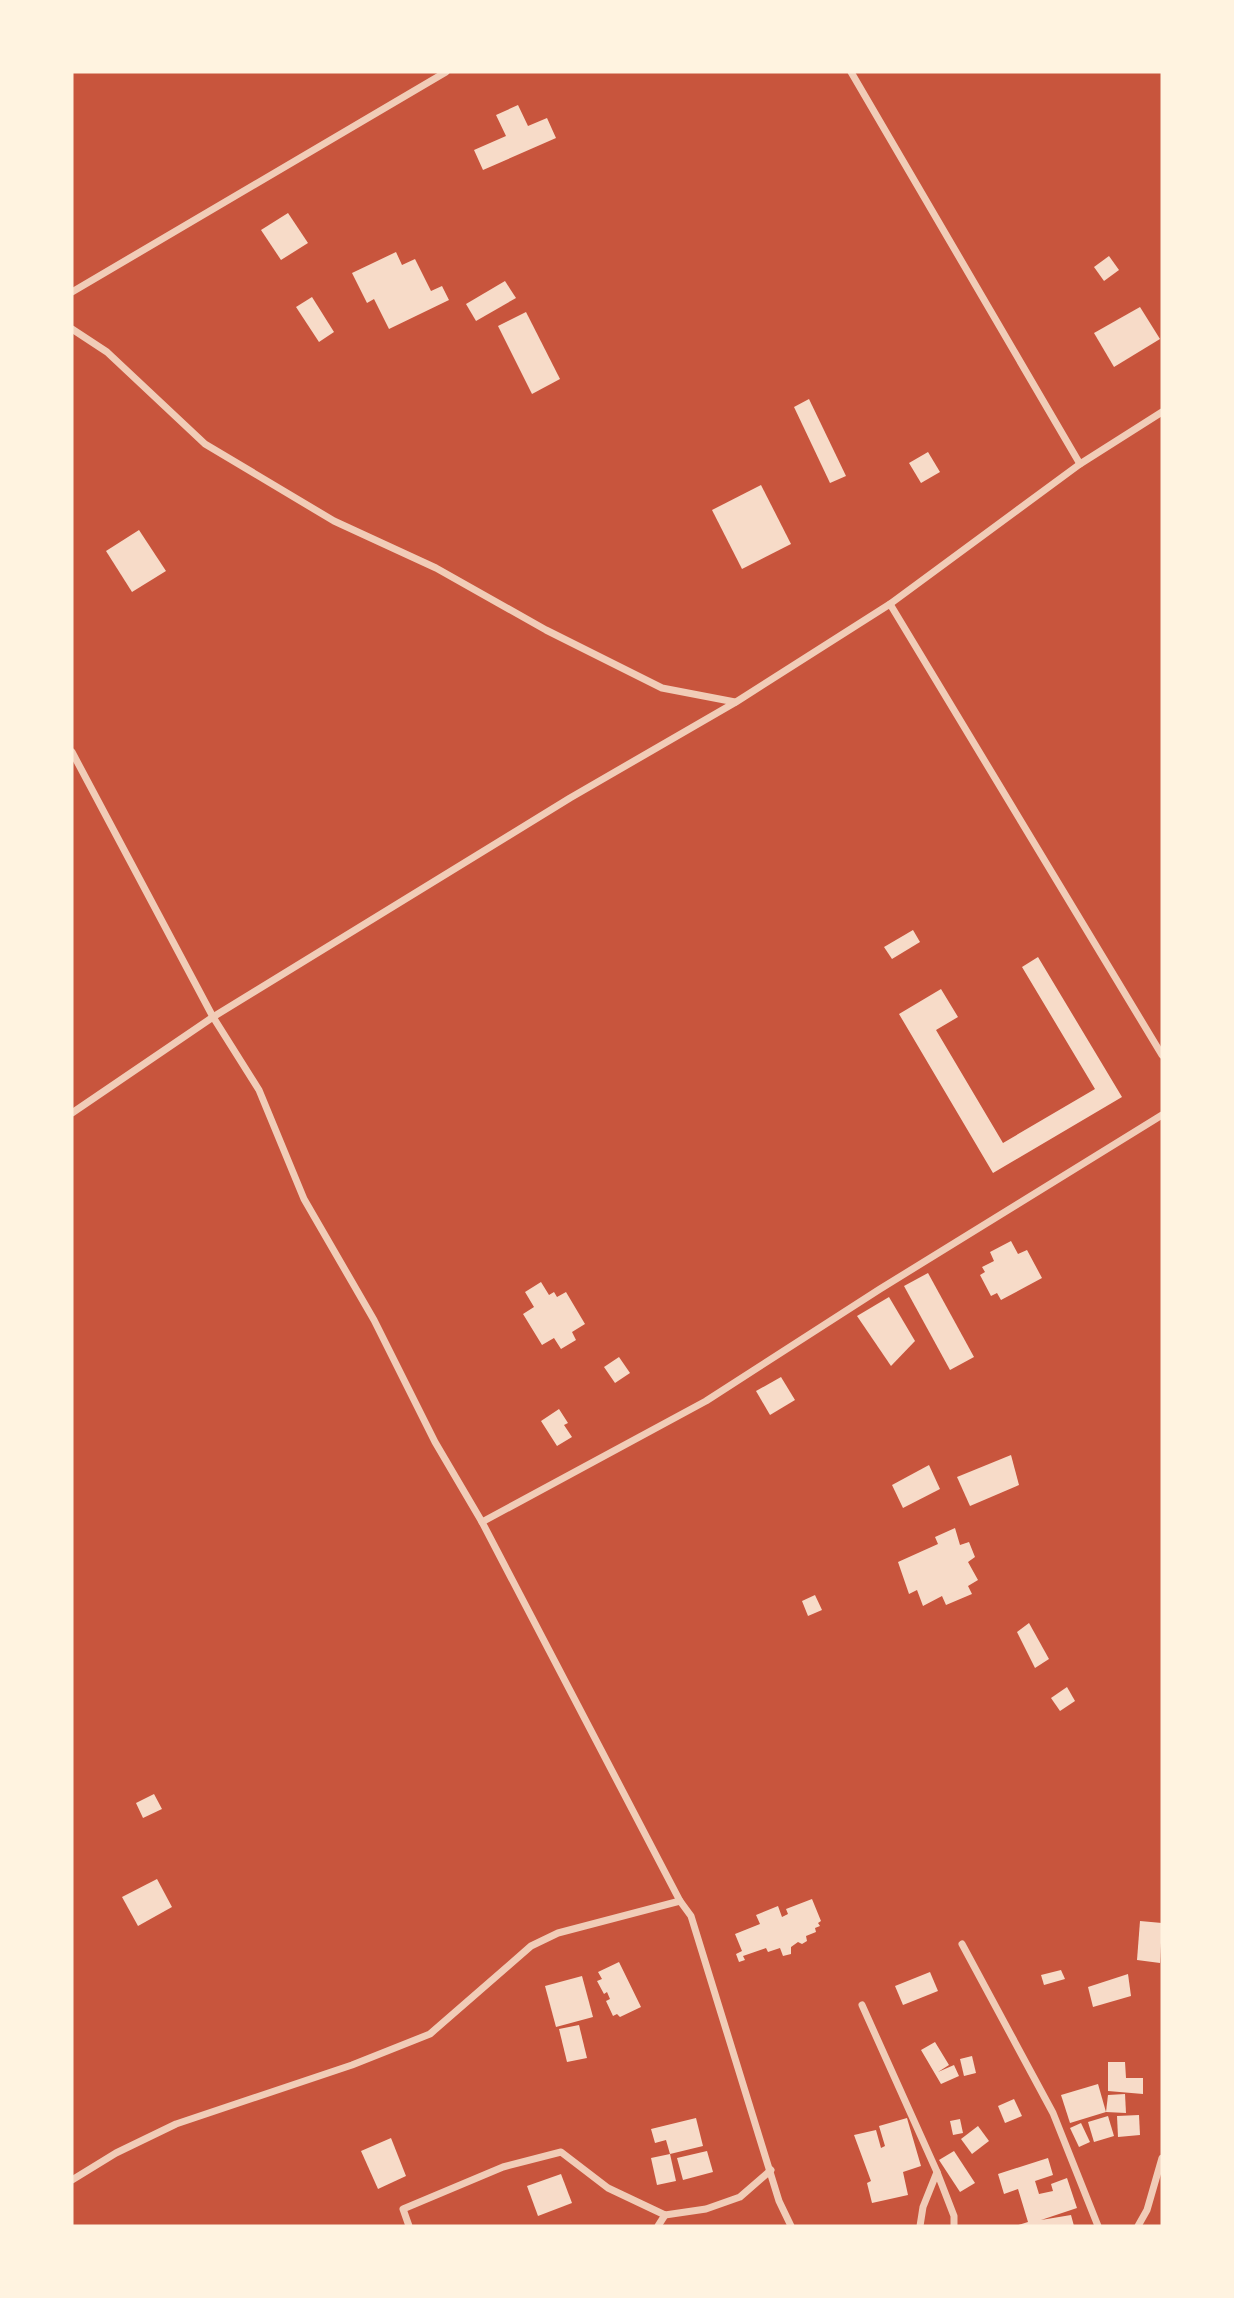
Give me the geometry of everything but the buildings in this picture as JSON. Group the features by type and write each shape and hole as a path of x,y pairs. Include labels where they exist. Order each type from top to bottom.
{"street":[{"path":"72,292 446,72"},
{"path":"851,72 1080,464"},
{"path":"72,329 107,352 205,444 334,521 436,568 546,630 662,688 736,702"},
{"path":"72,1113 213,1017 570,798 736,702 890,604 1080,464 1162,412"},
{"path":"890,604 1162,1055"},
{"path":"72,752 213,1017 260,1090 303,1199 374,1320 435,1442 482,1522 680,1901 691,1916 779,2201 791,2226"},
{"path":"482,1522 706,1401 880,1289 1162,1115"},
{"path":"72,2180 116,2153 176,2124 352,2065 430,2034 531,1946 558,1933 680,1901"},
{"path":"962,1944 1053,2113 1098,2226"},
{"path":"862,2006 937,2172 954,2216 954,2226"},
{"path":"409,2226 403,2209 503,2167 561,2152 608,2188 665,2215 706,2209 740,2197 771,2170"},
{"path":"1138,2226 1147,2210 1162,2158"},
{"path":"920,2226 923,2207 937,2172"},
{"path":"659,2226 665,2215"}]}
